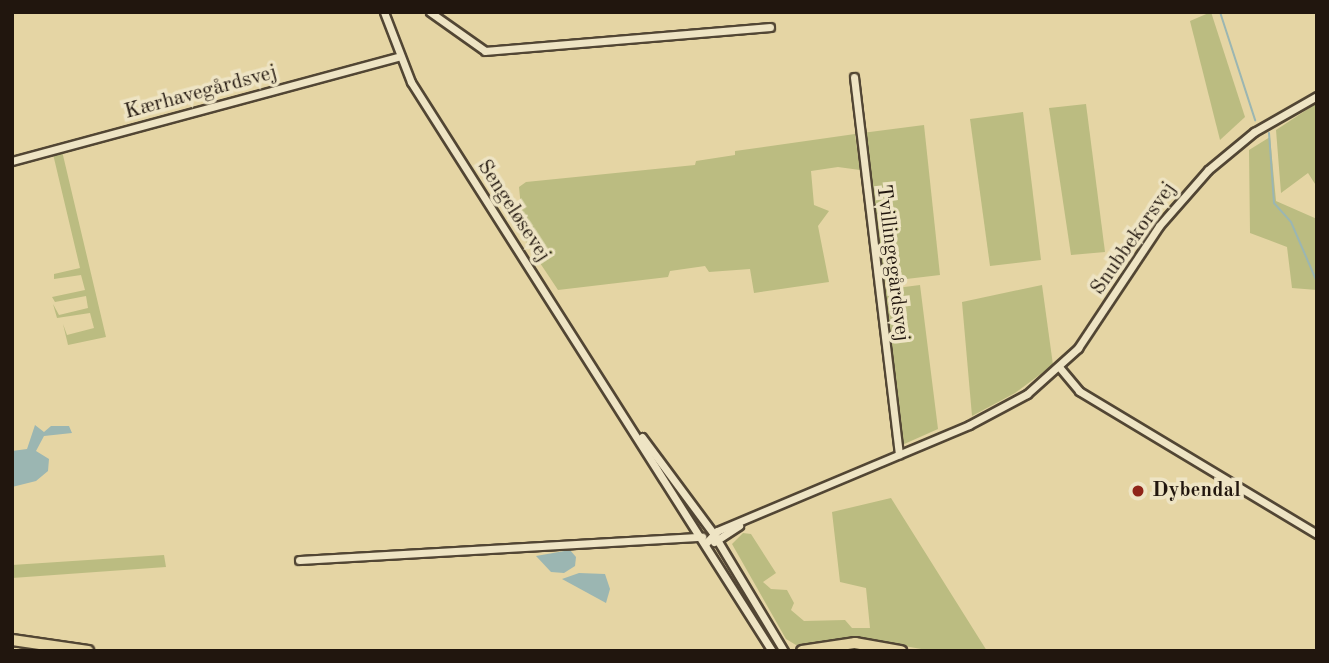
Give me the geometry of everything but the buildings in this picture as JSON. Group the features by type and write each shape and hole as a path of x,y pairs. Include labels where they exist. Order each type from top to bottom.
{"highway":[{"path":"12,640 88,651"},
{"path":"802,651 855,643 901,651"}],"street":[{"name":"Sengeløsevej","path":"384,12 398,57 772,651"},
{"path":"430,12 485,51 770,27"},
{"name":"Kærhavegårdsvej","path":"12,161 398,57"},
{"name":"Tvillingegårdsvej","path":"854,77 899,454"},
{"name":"Snubbekorsvej","path":"713,533 1002,409 1060,368 1094,327 1159,226 1200,178 1254,132 1317,96"},
{"path":"1060,368 1079,391 1317,534"},
{"name":"Sengeløsevej","path":"628,421 713,533 784,651"},
{"name":"Snubbekorsvej","path":"704,540 718,541 748,520"},
{"path":"299,560 704,540 713,533"}],"green space":[{"path":"1211,12 1245,117 1220,140 1190,21"},
{"path":"1317,103 1317,187 1308,173 1281,193 1276,130"},
{"path":"1086,104 1105,252 1071,255 1049,108"},
{"path":"1023,112 1041,260 990,266 970,119"},
{"path":"924,125 940,275 881,282 862,133"},
{"path":"855,134 860,170 838,167 811,171 814,205 829,211 818,226 829,282 754,293 750,269 709,272 705,266 670,271 668,277 558,290 524,239 519,187 526,182 695,165 696,161 735,155 735,151"},
{"path":"1270,137 1276,201 1317,219 1317,290 1292,288 1287,247 1250,233 1249,150"},
{"path":"62,151 106,337 68,345 63,324 67,335 94,328 90,313 57,318 53,304 59,315 88,308 86,296 55,302 52,297 85,290 81,275 54,279 54,274 80,268 53,154"},
{"path":"920,285 938,429 902,445 881,290"},
{"path":"1042,285 1053,365 1015,393 972,416 962,302"},
{"path":"891,498 987,651 933,651 852,637 796,645 786,639 732,544 743,533 751,534 776,573 763,582 771,589 787,590 794,603 791,610 804,621 845,620 852,628 870,628 866,588 840,582 832,512"},
{"path":"164,555 166,567 12,578 12,565"}],"water":[{"path":"35,425 44,432 51,426 69,426 72,433 44,436 36,451 49,459 48,471 36,481 12,487 12,451 27,449"},
{"path":"570,550 576,557 575,566 564,573 551,572 536,556"},
{"path":"579,573 605,574 610,589 606,603 562,579"}],"waterway":[{"path":"1220,12 1255,120"},
{"path":"1269,133 1274,203 1291,222 1317,282"}],"place":[{"name":"Dybendal","path":"1138,491"}]}
